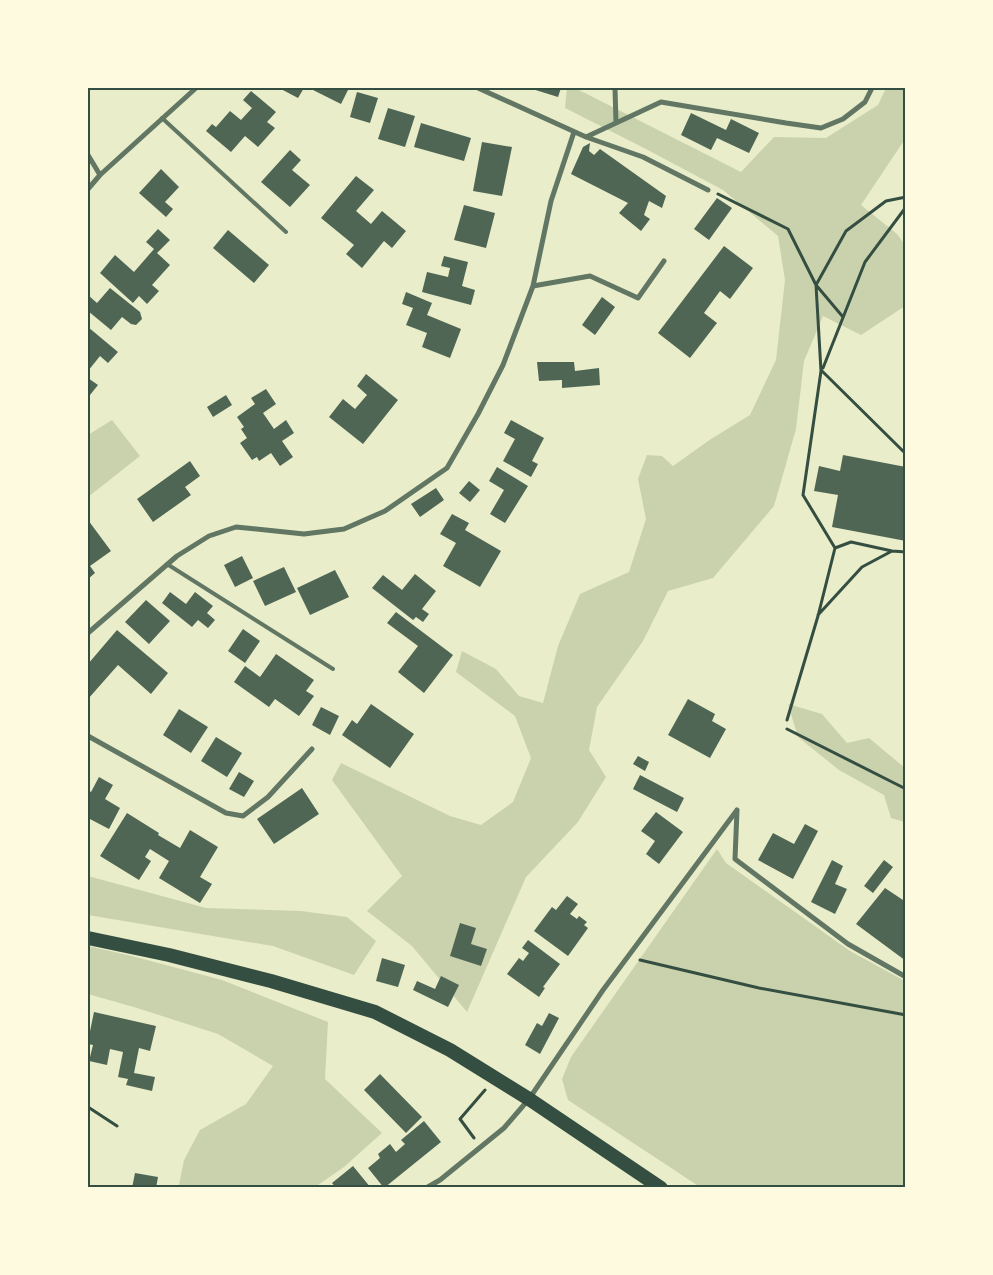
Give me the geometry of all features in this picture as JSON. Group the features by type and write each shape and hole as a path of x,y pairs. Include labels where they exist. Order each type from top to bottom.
{"highway":[{"path":"88,938 188,959 375,1012 450,1050 529,1099 661,1188"}],"street":[{"path":"88,189 100,175 196,88"},
{"path":"478,88 586,137 644,157 708,190"},
{"path":"615,88 616,123"},
{"path":"586,137 661,102 786,124 821,128 843,119 865,102 872,88"},
{"path":"88,633 167,564 209,536 236,527 304,534 344,529 385,511 447,468 503,365 533,286 551,201 574,132"},
{"path":"88,155 100,175"},
{"path":"533,286 590,276 638,298 664,260"},
{"path":"88,736 226,812 243,816 268,797 312,749"},
{"path":"426,1188 440,1180 504,1128 529,1099 603,990 737,810 735,859 848,944 906,977"}],"lane":[{"path":"162,118 286,232"},
{"path":"167,564 333,669"}],"path":[{"path":"708,190 788,229 816,285 843,317"},
{"path":"906,197 886,201 846,231 816,285 822,371 906,454"},
{"path":"787,720 818,616 835,548 803,495 822,371 865,262 906,207"},
{"path":"835,548 851,542 892,551 906,552"},
{"path":"818,616 862,567 892,551"},
{"path":"788,729 906,789"},
{"path":"636,959 759,988 906,1014"},
{"path":"475,1138 460,1119 485,1090"},
{"path":"88,1107 117,1126"}],"green space":[{"path":"567,88 575,88 741,172 774,137 826,138 878,105 886,88 905,88 905,139 861,205 897,234 905,245 905,306 861,335 823,316 804,361 796,429 774,506 713,578 668,591 643,641 597,707 589,750 606,777 578,822 526,877 467,1012 412,946 367,911 402,876 332,780 341,763 450,816 481,825 513,802 531,758 515,716 456,672 462,651 496,669 519,696 543,703 558,646 580,594 629,572 646,519 638,479 647,455 662,456 673,466 711,439 750,415 776,360 785,280 778,236 723,190 565,108"},
{"path":"112,420 140,456 88,497 88,435"},
{"path":"788,704 822,714 847,743 869,738 905,768 905,822 891,818 884,795 839,770 798,737"},
{"path":"717,849 726,863 850,951 905,981 905,1187 700,1187 568,1100 562,1079 571,1057"},
{"path":"88,876 206,908 301,911 347,917 376,941 354,975 273,946 88,915"},
{"path":"88,946 222,980 328,1022 325,1079 382,1133 344,1167 315,1187 181,1187 179,1185 184,1160 200,1130 246,1104 273,1066 218,1034 88,994"}],"building":[{"path":"279,88 304,88 298,98"},
{"path":"312,88 349,88 341,104"},
{"path":"529,88 561,88 558,97"},
{"path":"251,91 276,112 267,122 275,128 258,147 245,136 231,152 206,131 212,124 216,127 230,111 241,120 252,108 243,100"},
{"path":"357,92 378,98 370,123 350,117"},
{"path":"388,108 415,116 405,147 378,139"},
{"path":"691,113 726,130 731,119 759,133 749,153 717,138 711,150 681,135"},
{"path":"421,123 471,138 464,161 414,147"},
{"path":"482,142 512,147 502,196 473,191"},
{"path":"590,143 589,151 594,155 600,149 666,196 662,208 649,201 644,215 650,219 641,231 619,213 628,203 571,174 583,147"},
{"path":"290,150 301,160 292,170 310,185 290,207 261,182"},
{"path":"161,169 179,187 165,202 173,209 166,217 139,193"},
{"path":"356,176 374,190 356,211 371,224 382,211 406,231 392,248 384,241 362,268 346,254 354,245 321,218"},
{"path":"717,198 732,208 709,240 694,229"},
{"path":"464,205 495,213 486,248 454,240"},
{"path":"158,229 170,240 157,253 170,265 152,285 159,291 147,304 139,296 133,303 100,273 115,255 134,272 154,249 146,242"},
{"path":"228,230 269,265 254,283 213,248"},
{"path":"724,246 753,268 730,299 720,291 704,313 717,323 690,358 658,333"},
{"path":"444,256 468,262 462,286 475,290 471,305 422,292 427,272 448,277 450,268 441,266"},
{"path":"110,288 140,312 142,319 136,325 131,324 122,317 111,330 88,311 88,295 97,303"},
{"path":"406,292 432,303 427,315 461,329 450,358 422,347 427,333 406,325 413,308 402,304"},
{"path":"602,297 615,307 595,335 582,325"},
{"path":"88,327 118,352 108,363 100,356 88,371"},
{"path":"537,362 574,362 575,371 599,368 600,385 562,388 562,380 539,381"},
{"path":"366,374 398,400 363,444 329,417 343,399 355,409 367,395 357,386"},
{"path":"88,378 98,385 90,395 88,393"},
{"path":"266,389 276,404 263,413 274,429 286,420 294,433 282,441 293,457 280,466 271,453 259,461 257,457 252,460 240,443 247,438 241,429 244,427 237,417 255,404 251,398"},
{"path":"226,395 232,405 213,417 207,407"},
{"path":"511,420 544,438 532,461 538,464 531,477 503,461 515,439 504,433"},
{"path":"843,455 906,467 906,541 832,527 838,495 814,491 819,466 840,471"},
{"path":"190,461 200,476 185,487 191,495 153,522 137,499"},
{"path":"497,467 528,486 505,523 490,514 504,490 489,481"},
{"path":"469,481 480,490 470,502 459,493"},
{"path":"436,488 444,500 420,517 411,504"},
{"path":"452,514 469,523 465,530 501,551 480,587 443,566 456,543 440,534"},
{"path":"88,520 111,551 90,566 95,573 88,579"},
{"path":"242,556 253,578 235,587 224,565"},
{"path":"284,567 296,592 265,606 253,581"},
{"path":"335,570 349,597 310,615 297,588"},
{"path":"415,574 436,591 422,609 429,614 423,622 416,617 413,620 372,588 383,575 402,590"},
{"path":"170,592 186,604 195,592 213,606 207,613 215,620 208,628 198,620 192,627 162,603"},
{"path":"146,600 170,621 149,644 125,622"},
{"path":"396,612 453,655 424,693 398,672 418,646 387,623"},
{"path":"243,629 260,641 245,663 228,651"},
{"path":"117,630 168,673 151,694 118,665 88,699 88,664"},
{"path":"276,654 314,680 306,691 314,696 299,716 275,699 269,707 234,682 245,666 260,677"},
{"path":"688,699 715,714 712,721 726,729 710,758 668,735"},
{"path":"371,704 414,734 390,768 342,735 352,720 357,724"},
{"path":"321,707 339,716 330,735 312,725"},
{"path":"179,709 208,727 191,753 163,735"},
{"path":"216,737 242,753 227,777 201,761"},
{"path":"638,756 649,762 645,771 633,764"},
{"path":"239,772 254,781 244,797 229,789"},
{"path":"640,775 684,798 677,812 633,789"},
{"path":"99,777 113,785 105,799 120,808 109,829 88,818 88,790 91,792"},
{"path":"302,788 319,814 274,844 257,819"},
{"path":"656,812 683,832 659,864 646,854 655,841 641,831"},
{"path":"127,813 180,848 190,830 218,847 200,877 212,884 200,903 159,878 169,861 150,849 145,857 151,861 139,880 100,856"},
{"path":"805,824 818,831 793,879 758,860 773,833 794,844"},
{"path":"832,860 843,866 835,884 847,889 835,914 811,902"},
{"path":"884,860 893,867 873,893 864,886"},
{"path":"885,888 906,902 906,961 856,924"},
{"path":"567,896 578,904 570,914 577,919 579,916 587,922 584,925 588,928 568,956 534,931 552,907 556,910"},
{"path":"460,923 476,928 471,944 487,949 481,966 450,956"},
{"path":"528,940 560,964 543,987 545,988 539,997 507,974 519,958 523,961 529,953 522,948"},
{"path":"382,958 405,965 398,987 376,981"},
{"path":"441,976 459,985 448,1007 413,990 417,981 435,989"},
{"path":"94,1012 156,1026 150,1051 139,1048 134,1073 155,1077 152,1091 126,1085 128,1079 118,1077 123,1052 110,1049 107,1065 89,1061 93,1045 88,1044 88,1041"},
{"path":"549,1013 559,1018 540,1054 525,1045 537,1023 542,1026"},
{"path":"380,1074 422,1117 406,1133 364,1090"},
{"path":"424,1121 441,1142 384,1188 368,1168 380,1158 378,1154 390,1144 396,1152 405,1144 401,1140"},
{"path":"353,1166 371,1188 336,1188 332,1183"},
{"path":"135,1173 158,1177 156,1188 132,1188"}]}
